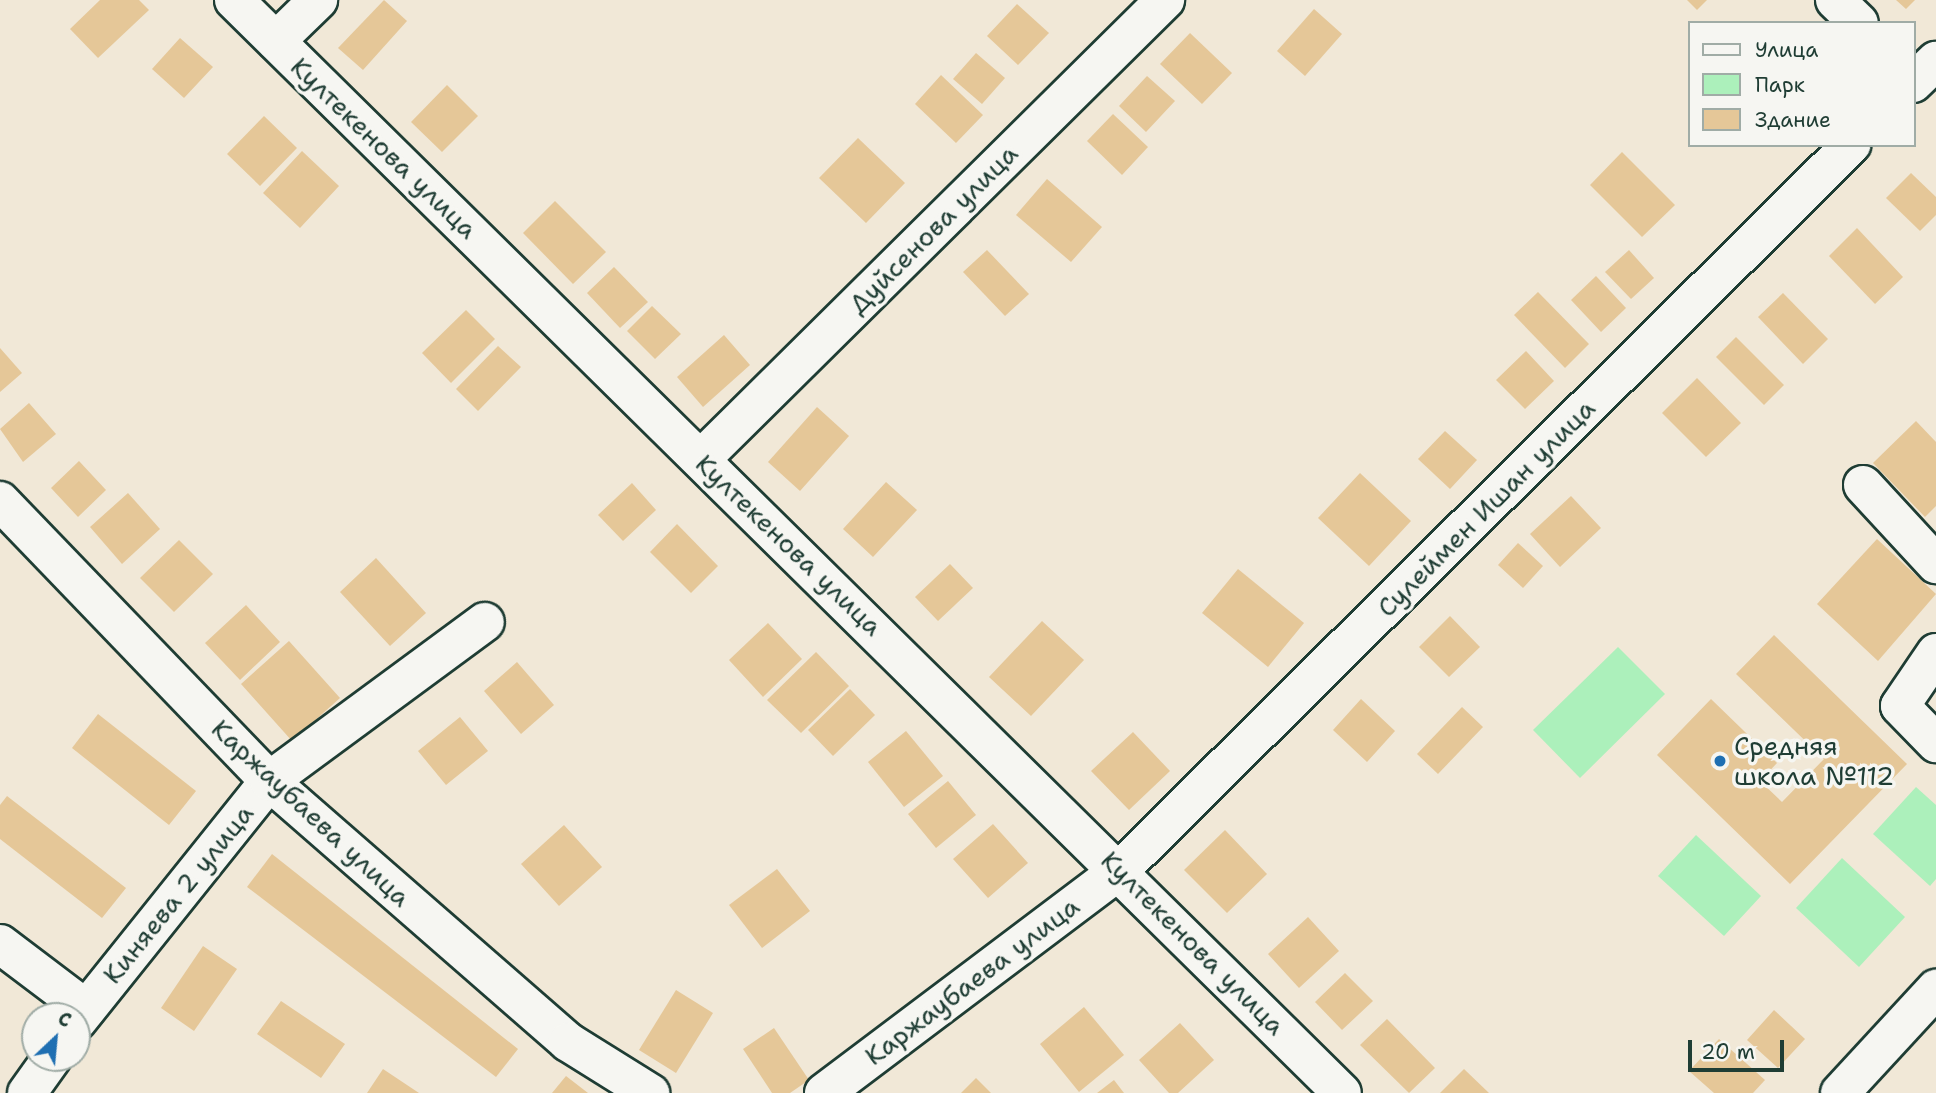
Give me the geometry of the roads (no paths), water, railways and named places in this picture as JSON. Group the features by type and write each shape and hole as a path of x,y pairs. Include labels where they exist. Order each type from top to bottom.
{"street":[{"name":"Култекенова улица","path":"234,0 1120,870 1342,1093"},
{"path":"276,41 318,0"},
{"name":"Дуйсенова улица","path":"701,459 1165,0"},
{"path":"1835,0 1857,21"},
{"name":"Сулеймен Ишан улица","path":"1120,870 1849,147"},
{"path":"1863,485 1936,564"},
{"name":"Каржаубаева улица","path":"0,501 269,781 568,1042 650,1093"},
{"name":"Киняева 2 улица","path":"91,1003 269,781 485,622"},
{"path":"1936,653 1900,706 1936,743"},
{"name":"Каржаубаева улица","path":"824,1093 1120,870"},
{"path":"0,944 66,1002"},
{"path":"1840,1093 1936,989"},
{"path":"27,1093 41,1072"}],"place":[{"name":"Средняя школа №112","path":"1720,761"}]}
